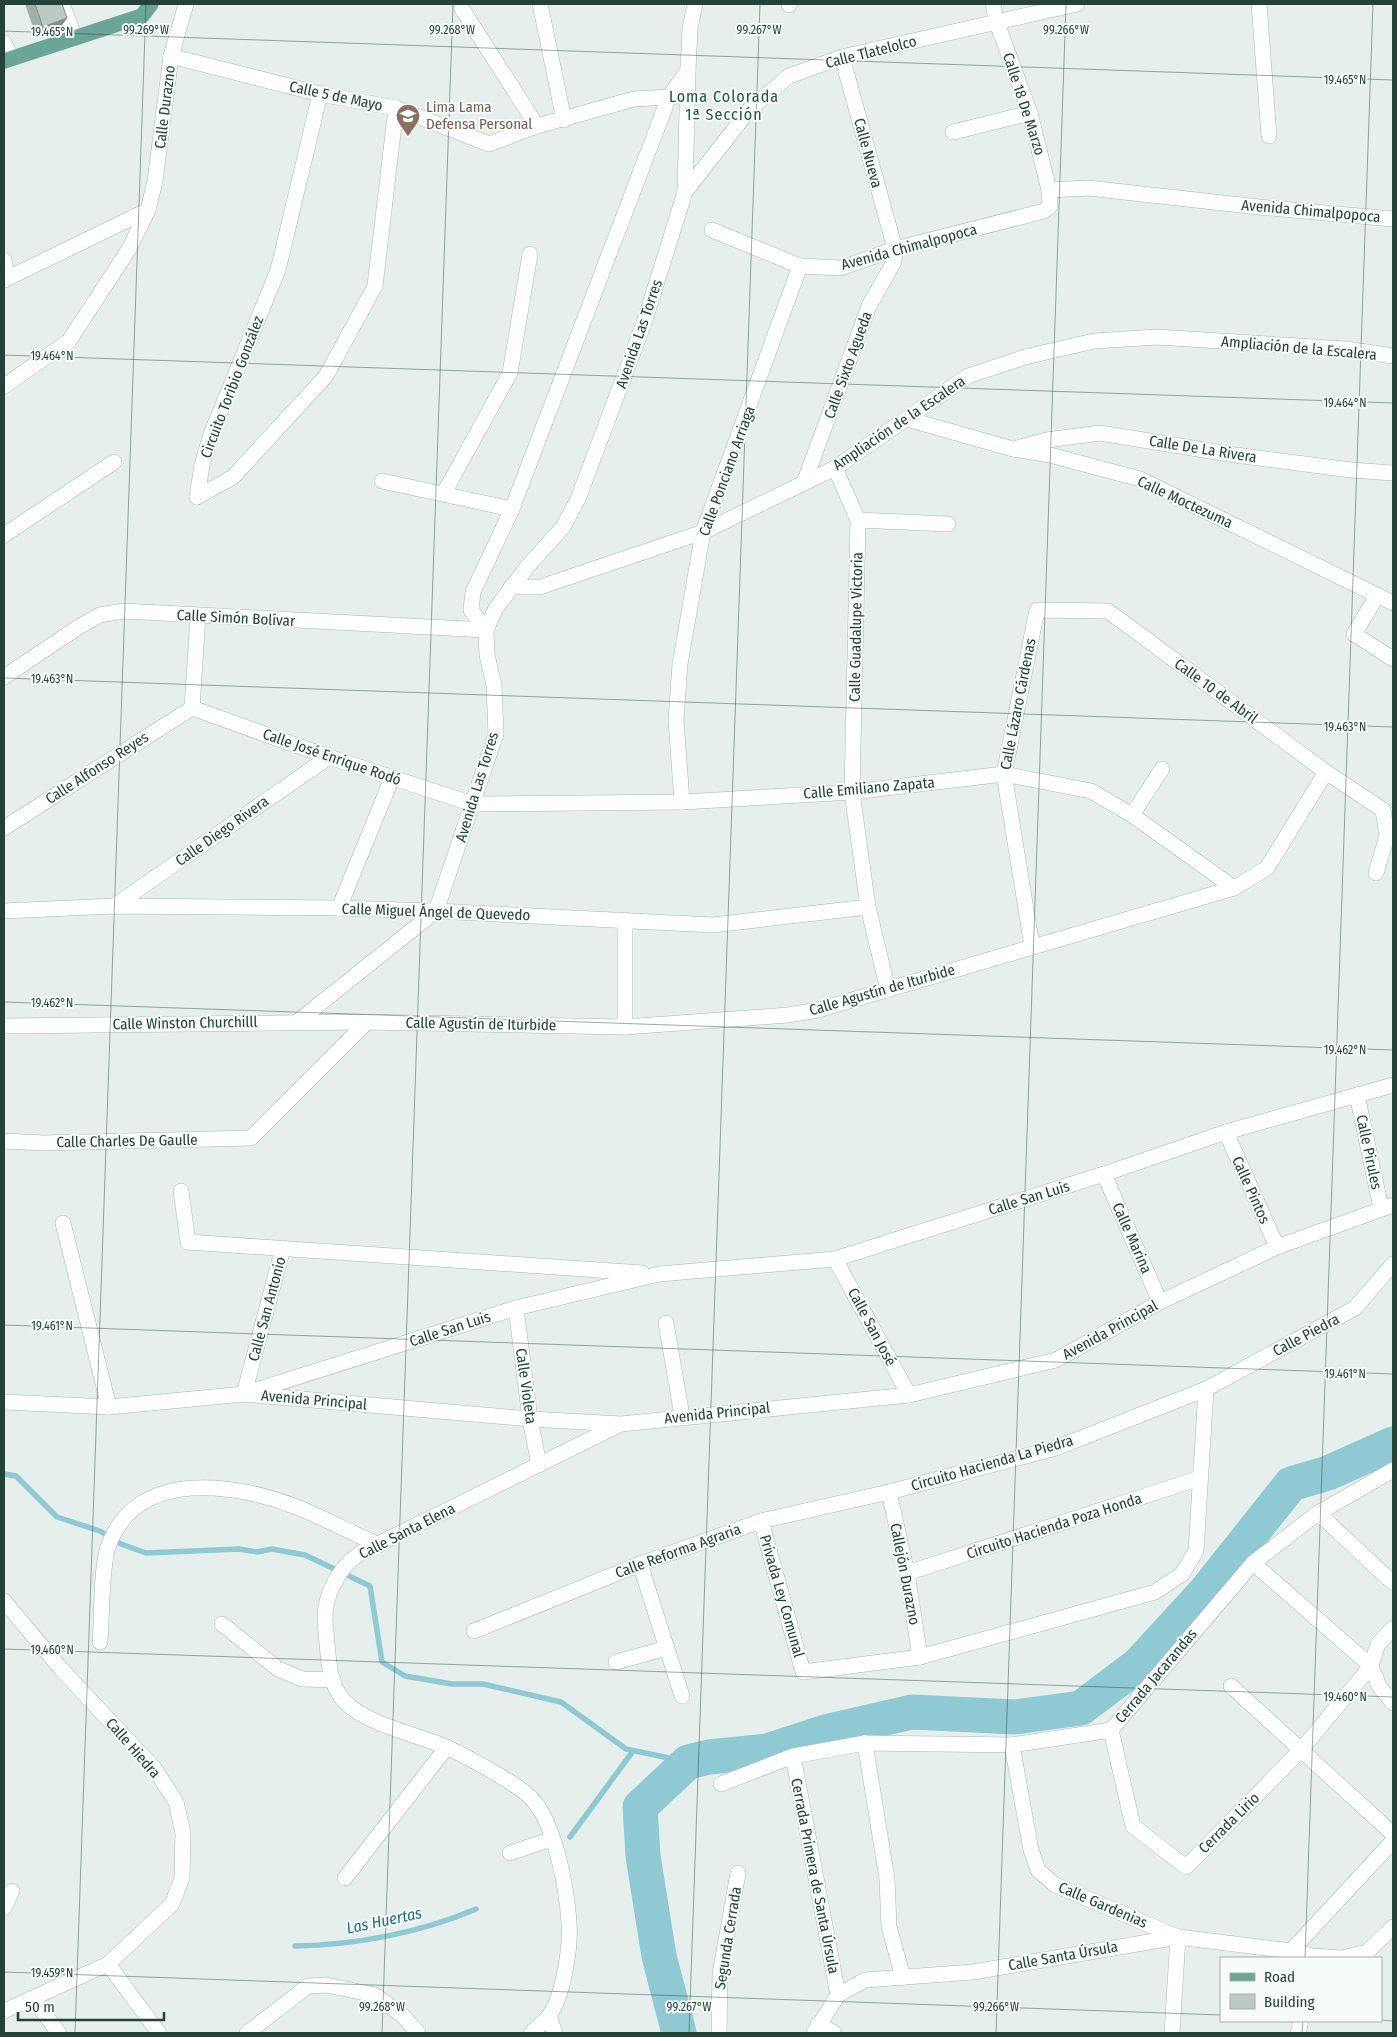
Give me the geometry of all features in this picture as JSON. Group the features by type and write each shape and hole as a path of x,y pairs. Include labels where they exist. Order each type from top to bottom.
{"main road":[{"path":"8,59 74,38 144,8"}],"street":[{"path":"62,4 74,38"},
{"name":"Calle Durazno","path":"4,386 69,341 129,249 148,210 156,181 172,56 186,4"},
{"path":"540,4 564,120"},
{"name":"Avenida Las Torres","path":"436,911 496,734 494,685 488,656 486,630 496,608 511,587 563,527 578,499 644,323 685,192 690,28 695,4"},
{"name":"Calle 18 De Marzo","path":"993,4 997,23 1030,113 1049,190 1050,206"},
{"name":"Calle Tlatelolco","path":"685,192 750,109 789,76 842,57 1077,4"},
{"path":"1259,4 1269,136"},
{"path":"462,9 537,126"},
{"path":"4,43 8,59"},
{"name":"Calle 5 de Mayo","path":"172,56 320,94 396,108 489,144 537,126 634,99 669,97"},
{"name":"Calle Nueva","path":"842,57 895,249"},
{"path":"486,630 471,610 473,592 512,509 669,97 688,70"},
{"name":"Circuito Toribio González","path":"320,94 278,270 211,434 202,465 197,497 233,477 326,376 376,286 396,108"},
{"path":"953,132 1030,113"},
{"name":"Avenida Chimalpopoca","path":"1049,190 1088,188 1259,207 1393,219"},
{"name":"Avenida Chimalpopoca","path":"712,230 800,266 841,268 895,249 1034,214 1050,206"},
{"path":"4,260 6,279 148,210"},
{"name":"Calle Sixto Agueda","path":"804,483 869,306 894,262 895,249"},
{"path":"444,493 510,372 530,254"},
{"name":"Calle Ponciano Arriaga","path":"682,802 676,720 679,674 703,532 800,266"},
{"name":"Ampliación de la Escalera","path":"511,587 540,587 703,532 835,468 968,376 1025,357 1094,341 1157,337 1346,349 1393,356"},
{"name":"Calle Moctezuma","path":"906,419 1013,449 1050,455 1140,479 1393,603"},
{"name":"Calle De La Rivera","path":"1013,449 1047,440 1100,433 1236,455 1351,470 1393,473"},
{"path":"4,535 114,462"},
{"name":"Calle Guadalupe Victoria","path":"835,468 858,520 852,792 868,907 888,990"},
{"path":"382,481 512,509"},
{"path":"858,520 948,524"},
{"path":"1377,596 1354,634 1393,659"},
{"name":"Calle 10 de Abril","path":"1037,610 1108,611 1326,772 1383,810 1387,836 1376,873"},
{"name":"Calle Lázaro Cárdenas","path":"1032,946 1004,774 1037,610"},
{"name":"Calle Simón Bolívar","path":"4,677 80,626 100,615 123,611 486,630"},
{"path":"192,708 198,616"},
{"name":"Calle José Enrique Rodó","path":"192,708 329,757 473,804"},
{"name":"Calle Alfonso Reyes","path":"4,828 192,708"},
{"name":"Calle Diego Rivera","path":"114,906 329,757"},
{"path":"1132,815 1162,769"},
{"name":"Calle Agustín de Iturbide","path":"367,1022 624,1027 788,1015 818,1010 1234,888 1267,868 1326,772"},
{"name":"Calle Emiliano Zapata","path":"473,804 682,802 852,792 1004,774 1091,791 1132,815 1234,888"},
{"path":"339,908 392,778"},
{"name":"Calle Miguel Ángel de Quevedo","path":"4,911 114,906 339,908 713,925 868,907"},
{"path":"297,1022 436,911"},
{"path":"624,1027 625,920"},
{"name":"Calle Winston Churchilll","path":"4,1026 367,1022"},
{"name":"Calle Charles De Gaulle","path":"4,1141 43,1143 251,1138 367,1022"},
{"name":"Calle San Luis","path":"244,1394 516,1308 658,1274 835,1259 1104,1174 1226,1132 1393,1085"},
{"name":"Calle Pirules","path":"1357,1095 1387,1207"},
{"name":"Calle Pintos","path":"1226,1132 1277,1246"},
{"name":"Calle Marina","path":"1104,1174 1160,1302"},
{"name":"Calle San Antonio","path":"181,1191 188,1242 283,1248 244,1394"},
{"name":"Avenida Principal","path":"4,1402 109,1407 244,1394 530,1419 621,1424 682,1416 909,1395 1056,1360 1160,1302 1277,1246 1387,1207"},
{"path":"63,1223 109,1407"},
{"name":"Calle San Luis","path":"283,1248 658,1274"},
{"name":"Calle San José","path":"835,1259 909,1395"},
{"name":"Calle Piedra","path":"1206,1389 1355,1308 1393,1264"},
{"name":"Calle Violeta","path":"516,1308 530,1419 539,1465"},
{"path":"666,1323 682,1416"},
{"path":"920,1656 1155,1592 1182,1574 1196,1551 1206,1389"},
{"name":"Circuito Hacienda La Piedra","path":"889,1492 1056,1448 1206,1389"},
{"name":"Calle Santa Elena","path":"531,2033 549,2016 563,1982 570,1935 565,1880 540,1808 530,1797 447,1747 370,1718 354,1709 339,1696 333,1680 324,1620 330,1589 350,1560 360,1553 621,1424"},
{"name":"Cerrada Jacarandas","path":"721,1784 793,1756 865,1743 1012,1746 1110,1730 1253,1563 1318,1513 1393,1470"},
{"name":"Circuito Hacienda Poza Honda","path":"907,1573 1200,1478"},
{"path":"100,1642 107,1548 121,1521 136,1506 160,1492 189,1488 235,1490 298,1508 379,1545"},
{"name":"Calle Reforma Agraria","path":"474,1631 640,1564 761,1521 889,1492"},
{"name":"Callejón Durazno","path":"889,1492 907,1573 920,1656"},
{"path":"1318,1513 1393,1583"},
{"name":"Privada Ley Comunal","path":"761,1521 803,1672 920,1656"},
{"path":"1253,1563 1371,1666 1379,1686 1393,1703"},
{"path":"640,1564 682,1696"},
{"name":"Calle Hiedra","path":"4,1601 62,1670 154,1768 176,1802 183,1833 182,1878 172,1904 108,1964 4,2011"},
{"path":"222,1624 278,1669 302,1679 333,1680"},
{"path":"1371,1666 1378,1644 1393,1628"},
{"path":"616,1662 667,1648"},
{"name":"Cerrada Lirio","path":"1110,1730 1133,1826 1186,1867 1301,1750 1371,1666"},
{"path":"1231,1686 1393,1834"},
{"path":"865,1743 888,1879 889,1927 903,1976"},
{"name":"Calle Gardenias","path":"1012,1746 1031,1850 1038,1870 1055,1885 1178,1937"},
{"path":"345,1878 447,1747"},
{"name":"Cerrada Primera de Santa Úrsula","path":"793,1756 838,1995"},
{"path":"510,1852 552,1839"},
{"path":"1291,1951 1393,1841"},
{"name":"Segunda Cerrada","path":"719,2033 720,1974 738,1873"},
{"path":"4,1908 12,1891"},
{"name":"Calle Santa Úrsula","path":"1345,1957 1367,1952 1393,1927"},
{"path":"1172,2033 1178,1937"},
{"name":"Calle Santa Úrsula","path":"838,1995 865,1980 973,1972 1178,1937 1291,1951 1313,1957"},
{"path":"108,1964 159,2033"},
{"path":"247,2033 308,1986 326,1986 375,1995 403,2016 418,2033"},
{"path":"834,2033 816,2029 838,1995"},
{"path":"33,1999 59,2033"},
{"path":"549,2016 555,2033"}],"building":[{"path":"35,4 62,4 67,18 43,27"}],"waterway":[{"path":"679,2033 659,1956 643,1856 640,1807 688,1762 709,1757 767,1751 829,1731 912,1712 1015,1717 1081,1708 1138,1665 1206,1591 1291,1484 1328,1473 1393,1444"},
{"path":"4,1474 16,1476 57,1517 100,1531 121,1544 146,1553 239,1549 257,1552 272,1549 305,1555 370,1586 382,1662 405,1676 452,1684 483,1684 561,1702 626,1749 688,1762"},
{"name":"Las Huertas","path":"570,1837 633,1751"},
{"name":"Las Huertas","path":"295,1946 341,1943 387,1936 433,1925 476,1909"}],"place":[{"name":"Lima Lama Defensa Personal","path":"408,137"}],"district":[{"name":"Loma Colorada 1ª Sección","path":"724,105"}]}
